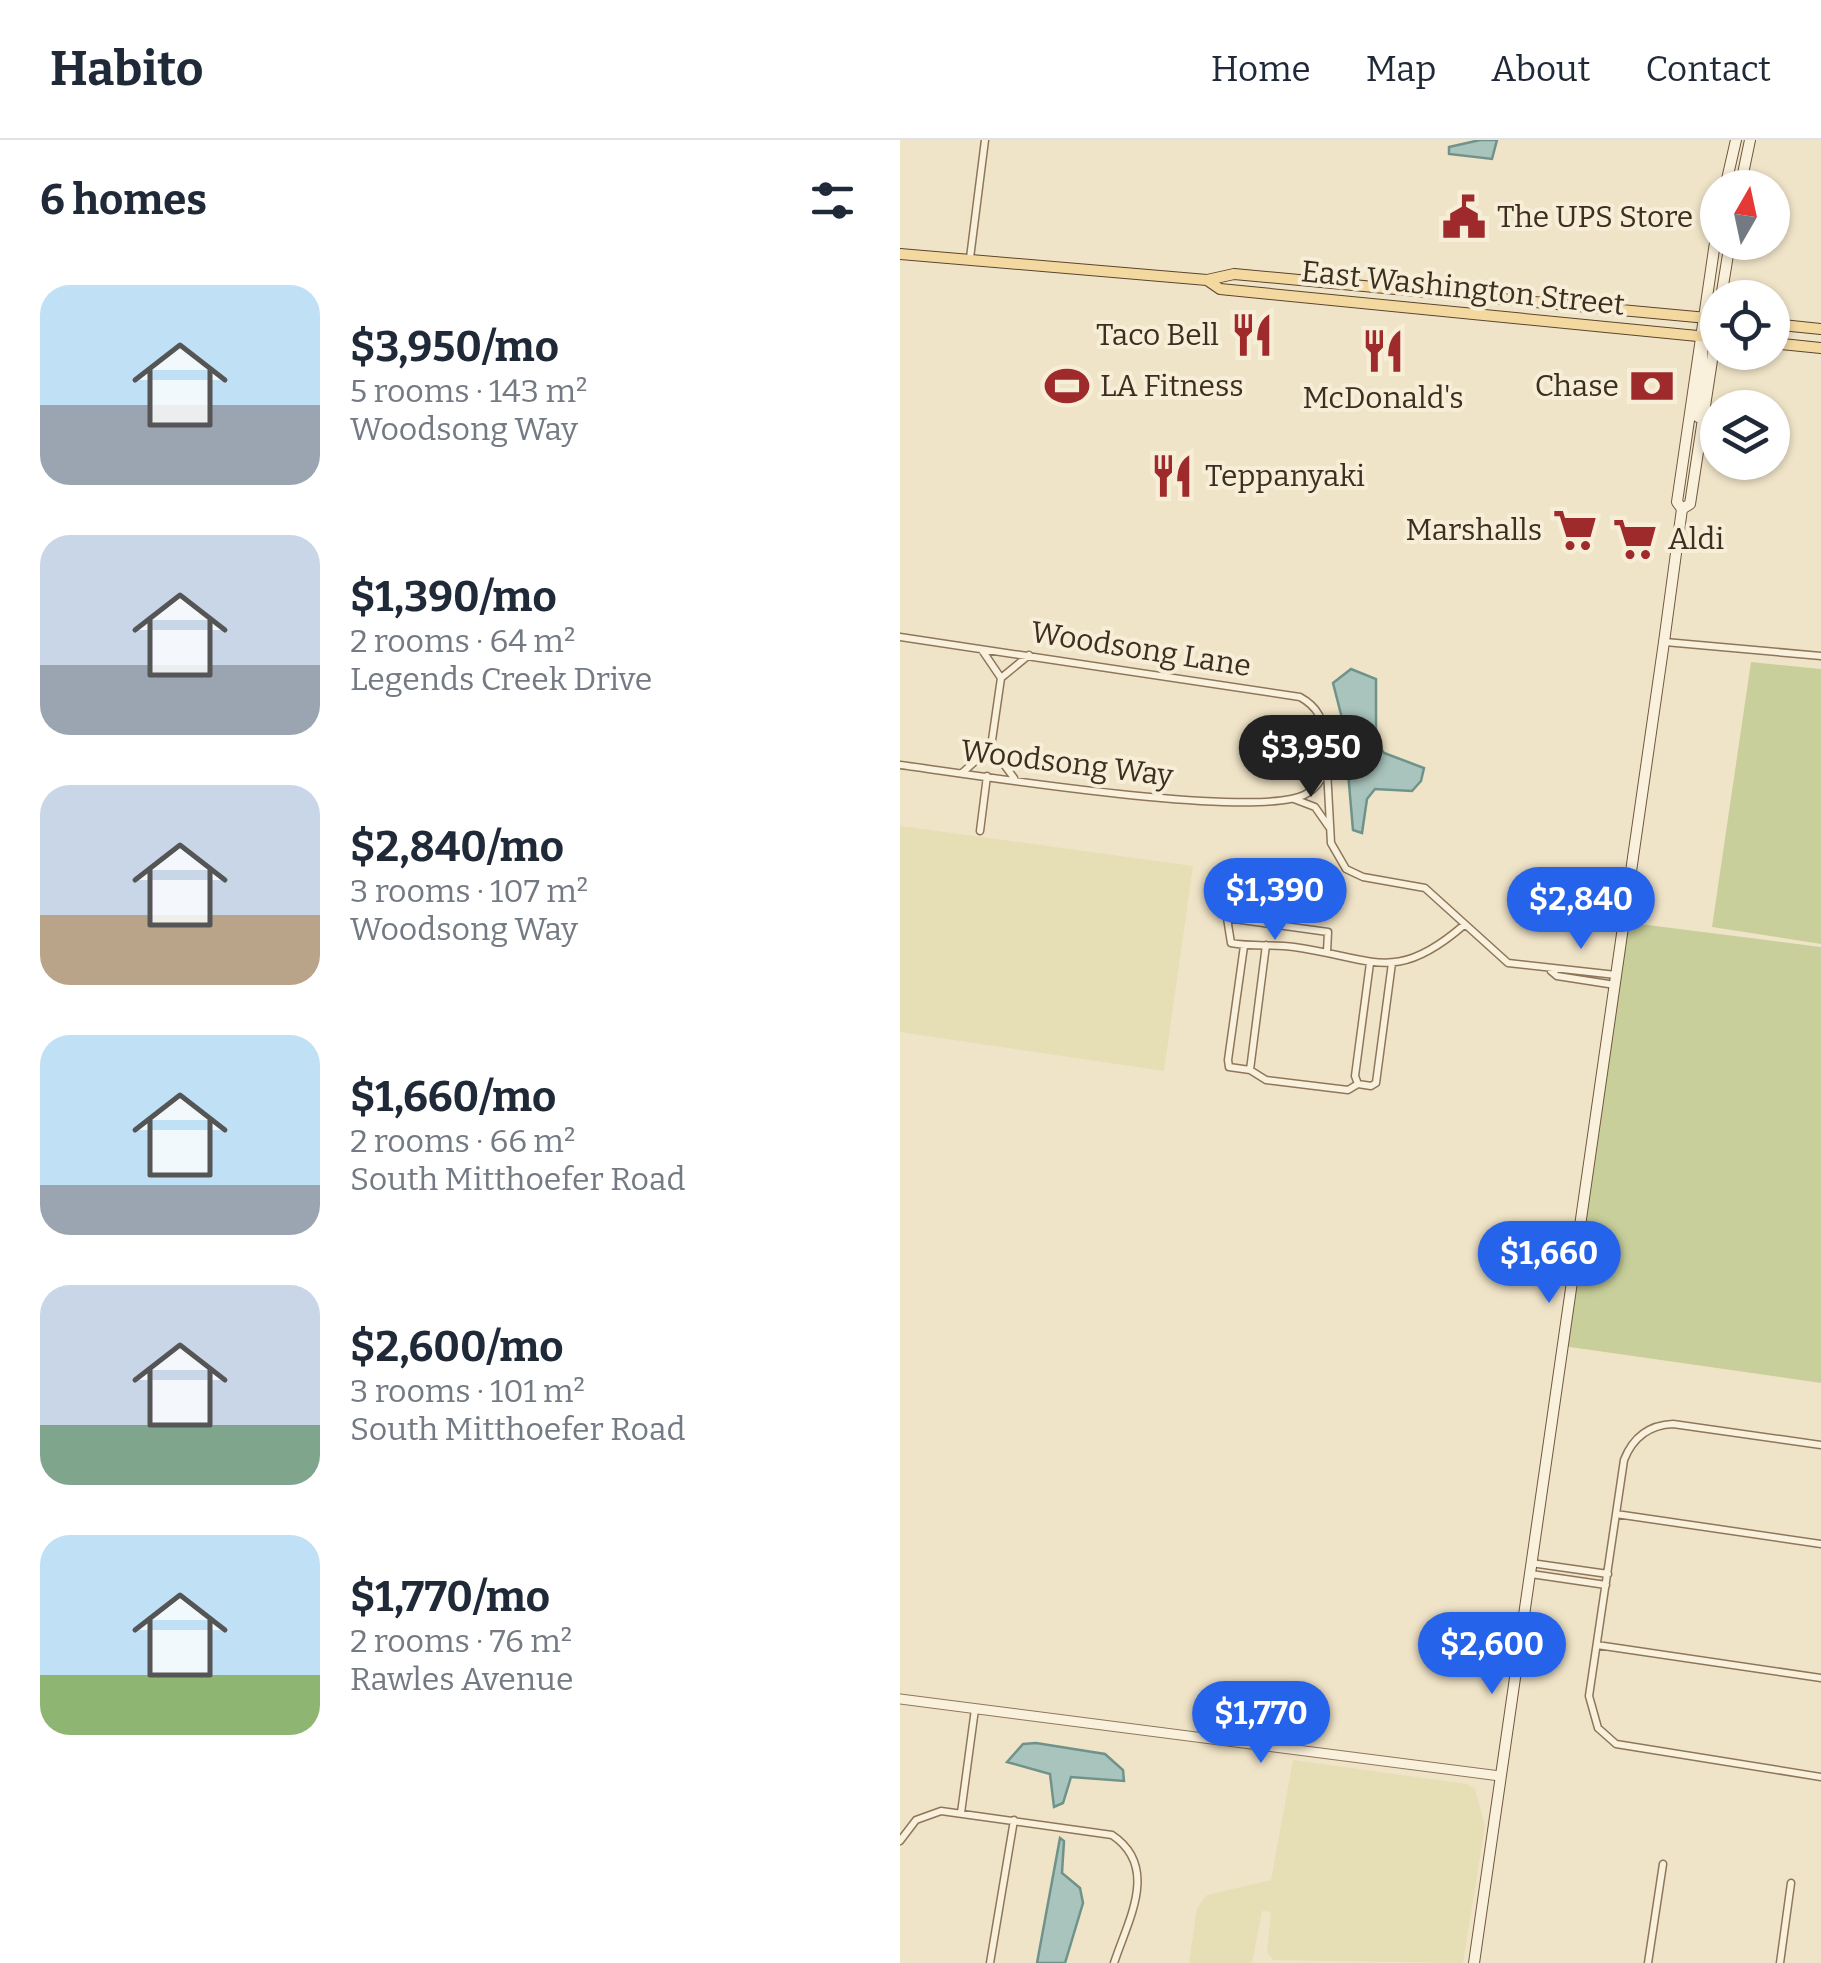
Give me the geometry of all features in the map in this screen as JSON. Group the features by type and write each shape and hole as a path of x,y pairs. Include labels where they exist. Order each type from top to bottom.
{"main road":[{"path":"1729,170 1736,140"},
{"path":"1744,170 1750,140"},
{"name":"East Washington Street","path":"900,254 1207,280 1234,274 1688,316 1700,326"},
{"name":"East Washington Street","path":"1207,280 1220,289 1700,331"},
{"path":"1790,325 1821,328"},
{"path":"1790,345 1821,348"},
{"path":"1474,1963 1664,642 1682,509 1678,502 1701,370"},
{"path":"1682,509 1690,504 1702,432 1702,370"}],"street":[{"path":"970,258 985,140"},
{"name":"Woodsong Lane","path":"900,638 1030,654 1300,697 1321,718 1331,833"},
{"path":"1664,642 1821,656"},
{"path":"962,773 991,748 1001,678 981,648"},
{"path":"1001,678 1030,654"},
{"path":"991,748 1014,778"},
{"path":"1291,799 1316,786 1326,763"},
{"name":"Woodsong Way","path":"900,765 1185,801 1291,799"},
{"path":"980,830 988,776"},
{"path":"1291,799 1315,807 1331,833 1338,859 1352,872 1424,887 1502,960 1616,980"},
{"path":"1327,952 1328,932 1227,918 1231,943 1327,952 1370,963 1392,964 1418,960 1464,925"},
{"path":"1244,946 1230,1067 1250,1070 1266,1080 1348,1090 1358,1084 1376,1083 1392,964"},
{"path":"1250,1070 1266,946"},
{"path":"1358,1084 1354,1076 1370,963"},
{"path":"1821,1445 1673,1424 1643,1432 1626,1453 1590,1696 1598,1728 1628,1748 1821,1777"},
{"path":"1616,1514 1821,1544"},
{"path":"1531,1569 1608,1574"},
{"path":"1531,1569 1606,1586"},
{"path":"1597,1645 1821,1678"},
{"path":"900,1698 1500,1776"},
{"path":"961,1813 975,1708"},
{"path":"900,1841 925,1815 961,1813 1100,1831 1130,1851 1138,1868 1139,1887 1114,1963"},
{"path":"990,1963 1014,1820"},
{"path":"1648,1963 1663,1864"},
{"path":"1780,1963 1791,1883"}],"shaded area":[{"path":"900,826 1193,866 1164,1071 900,1032"},
{"path":"1293,1760 1467,1784 1475,1789 1485,1826 1463,1963 1273,1960 1267,1952 1271,1912 1262,1911 1252,1963 1189,1963 1197,1908 1207,1895 1271,1880"}],"green space":[{"path":"1751,662 1821,669 1821,944 1712,927"},
{"path":"1624,922 1821,947 1821,1383 1563,1346"}],"water":[{"path":"1497,140 1492,159 1449,154 1449,147"},
{"path":"1351,669 1376,679 1376,742 1384,753 1424,768 1421,781 1412,791 1375,789 1367,799 1362,833 1353,830 1344,726 1333,683"},
{"path":"1023,1744 1105,1754 1123,1770 1124,1781 1071,1777 1063,1803 1054,1807 1050,1774 1007,1762"},
{"path":"1060,1838 1064,1841 1062,1873 1080,1888 1083,1903 1065,1963 1037,1963"}],"place":[{"name":"The UPS Store","path":"1464,217"},
{"name":"Taco Bell","path":"1252,335"},
{"name":"McDonald's","path":"1383,351"},
{"name":"LA Fitness","path":"1067,386"},
{"name":"Chase","path":"1652,386"},
{"name":"Teppanyaki","path":"1172,476"},
{"name":"Marshalls","path":"1575,530"},
{"name":"Aldi","path":"1635,539"}]}
